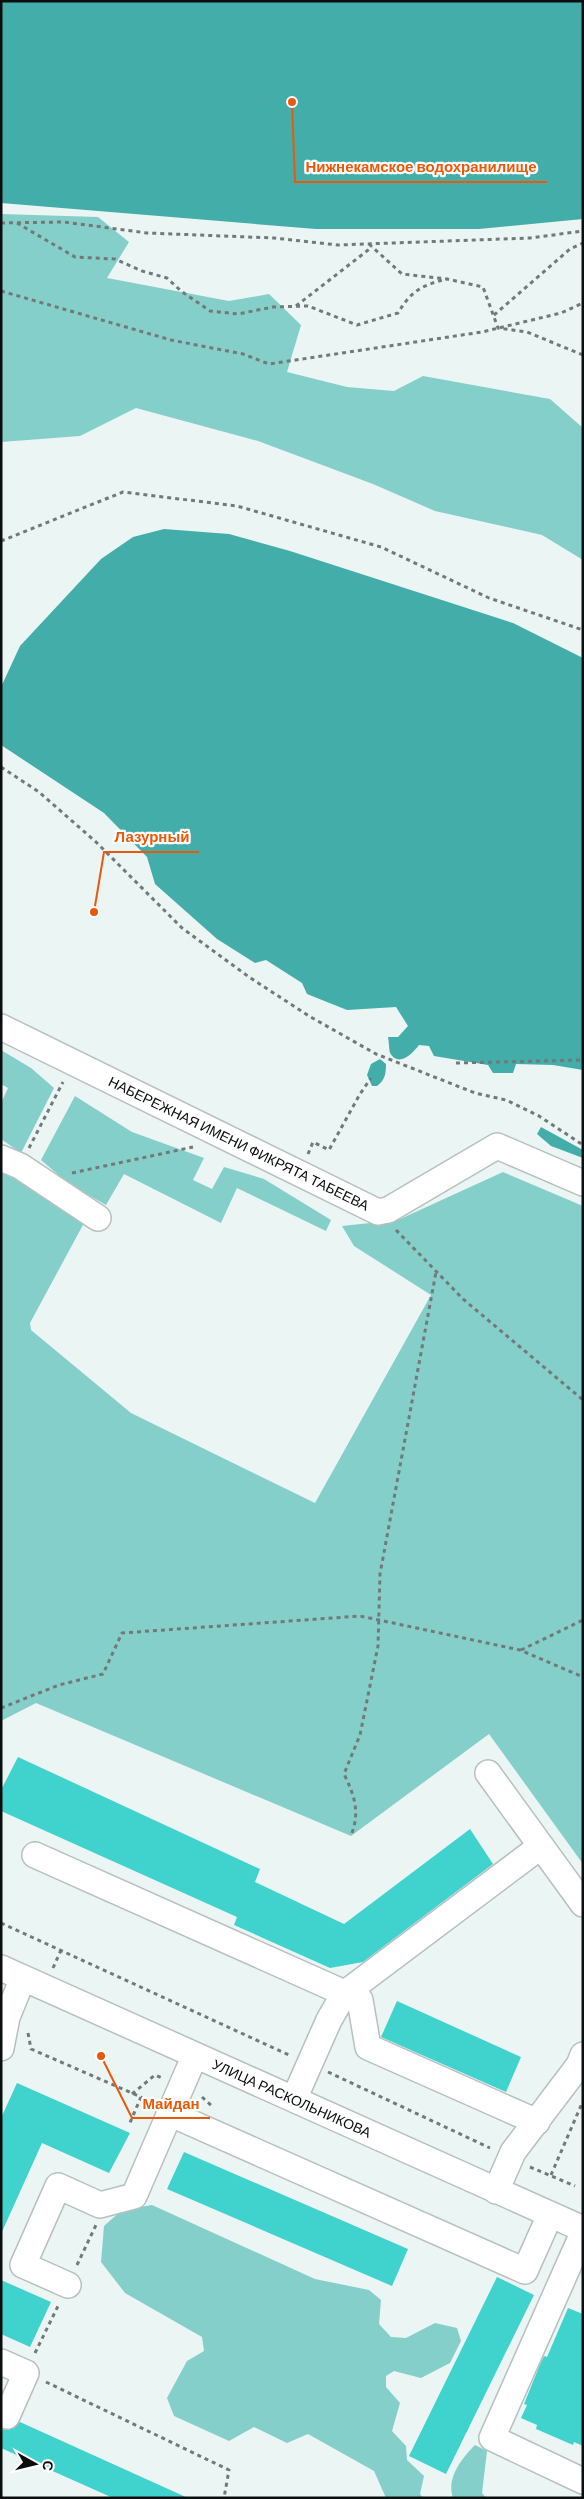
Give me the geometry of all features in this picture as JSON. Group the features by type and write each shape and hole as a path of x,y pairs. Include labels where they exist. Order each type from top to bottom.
{"street":[{"name":"НАБЕРЕЖНАЯ ИМЕНИ ФИКРЯТА ТАБЕЕВА","path":"1,1027 378,1212 388,1210 497,1146 583,1182"},
{"path":"20,1168 98,1218"},
{"path":"488,1773 583,1904"},
{"path":"294,2099 329,2020 344,1994 541,1846"},
{"path":"35,1855 360,2000 368,2047 538,2122"},
{"path":"1,2048 12,1973"},
{"name":"УЛИЦА РАСКОЛЬНИКОВА","path":"12,1973 550,2214 583,2231"},
{"path":"68,2284 23,2265 58,2186 100,2205 134,2196 195,2055"},
{"path":"496,2190 513,2152 538,2122 579,2064 583,2055"},
{"path":"169,2113 467,2251 525,2271 550,2214"},
{"path":"583,2231 574,2273 492,2438 583,2481"},
{"path":"1,2362 26,2373 7,2416"}],"path":[{"path":"17,222 74,257 115,259 142,271 167,278 210,311 238,314 273,307 308,306 357,325 398,313 407,298 427,284 447,279"},
{"path":"1,223 64,222 147,233 274,238 338,245 530,238 583,231"},
{"path":"494,315 570,249 583,243"},
{"path":"370,245 402,274 447,279 483,287 498,328"},
{"path":"295,306 370,245"},
{"path":"1,292 171,340 243,354 269,364 498,328 561,313 583,303"},
{"path":"498,328 527,332 583,355"},
{"path":"1,541 123,492 236,506 381,547 489,598 583,630"},
{"path":"1,767 39,792 96,842 182,928 249,977 309,1016 376,1054 475,1093 506,1100 540,1116 582,1145"},
{"path":"456,1063 583,1060"},
{"path":"65,1078 20,1168 134,1162 201,1145"},
{"path":"313,1142 329,1150 371,1078"},
{"path":"391,1225 462,1299 583,1400"},
{"path":"352,1833 357,1818 356,1799 344,1774 360,1734 378,1646 380,1574 436,1272"},
{"path":"1,1708 59,1685 103,1674 122,1633 360,1616 520,1650 583,1677"},
{"path":"520,1650 583,1620"},
{"path":"1,1923 291,2056"},
{"path":"53,1968 61,1950"},
{"path":"27,2026 31,2050 141,2097 129,2125"},
{"path":"325,2071 493,2150"},
{"path":"551,2175 583,2101"},
{"path":"527,2166 575,2186"},
{"path":"106,2203 26,2373 229,2470 224,2498"}],"shaded area":[{"path":"1,1 583,1 583,219 479,229 316,229 1,203"},
{"path":"1,214 98,217 129,242 107,278 229,301 269,294 301,325 287,372 347,387 394,391 423,376 550,399 583,428 583,560 542,535 435,511 373,484 258,441 136,408 80,436 1,442"},
{"path":"164,529 229,534 290,551 513,623 583,658 583,1070 553,1065 516,1064 513,1073 493,1073 488,1065 434,1056 429,1046 419,1045 406,1058 397,1059 390,1053 388,1037 398,1037 408,1026 396,1007 347,1010 307,994 302,983 266,960 255,963 217,939 155,884 147,857 104,813 1,745 1,687 20,646 101,559 133,537"},
{"path":"1,1050 31,1068 54,1088 21,1153 1,1139 1,1103 8,1088 1,1084"},
{"path":"380,1059 386,1064 386,1071 382,1081 377,1086 372,1086 367,1075 371,1064"},
{"path":"75,1096 132,1132 204,1158 193,1180 212,1189 224,1167 264,1179 331,1220 326,1231 237,1188 221,1223 124,1174 106,1205 69,1184 41,1160"},
{"path":"541,1127 583,1150 583,1158 551,1146 537,1134"},
{"path":"1,1168 84,1223 30,1323 31,1330 131,1413 315,1503 431,1295 354,1246 342,1226 398,1220 503,1172 583,1206 583,1864 489,1734 351,1836 36,1703 1,1721"},
{"path":"152,2205 315,2279 369,2290 381,2300 379,2324 391,2337 406,2338 435,2323 457,2328 461,2341 450,2363 421,2378 394,2371 386,2376 386,2387 400,2403 392,2431 406,2446 407,2460 424,2476 420,2494 423,2498 386,2498 374,2471 308,2434 287,2443 254,2427 229,2441 174,2416 167,2398 187,2361 204,2351 202,2337 125,2293 101,2262 104,2226 122,2210"},
{"path":"475,2445 487,2451 482,2493 486,2498 453,2498 451,2491 453,2476 460,2462"}],"building":[{"path":"18,1757 260,1869 255,1882 344,1924 470,1829 493,1864 363,1962 330,1968 234,1925 237,1917 1,1811 1,1790"},
{"path":"397,2001 521,2057 506,2092 381,2037"},
{"path":"17,2083 130,2133 109,2173 42,2143 1,2234 1,2118"},
{"path":"184,2152 408,2249 392,2286 167,2189"},
{"path":"497,2277 534,2295 446,2474 409,2456"},
{"path":"1,2280 51,2302 30,2347 1,2334"},
{"path":"568,2308 583,2314 583,2446 574,2442 573,2445 536,2429 537,2425 521,2418 527,2405 524,2404 541,2362 544,2356 547,2357"},
{"path":"20,2422 188,2498 113,2498 1,2448 1,2429 9,2430"}],"place":[{"name":"Нижнекамское водохранилище","path":"292,102"},
{"name":"Лазурный","path":"94,912"},
{"name":"Майдан","path":"101,2056"}]}
